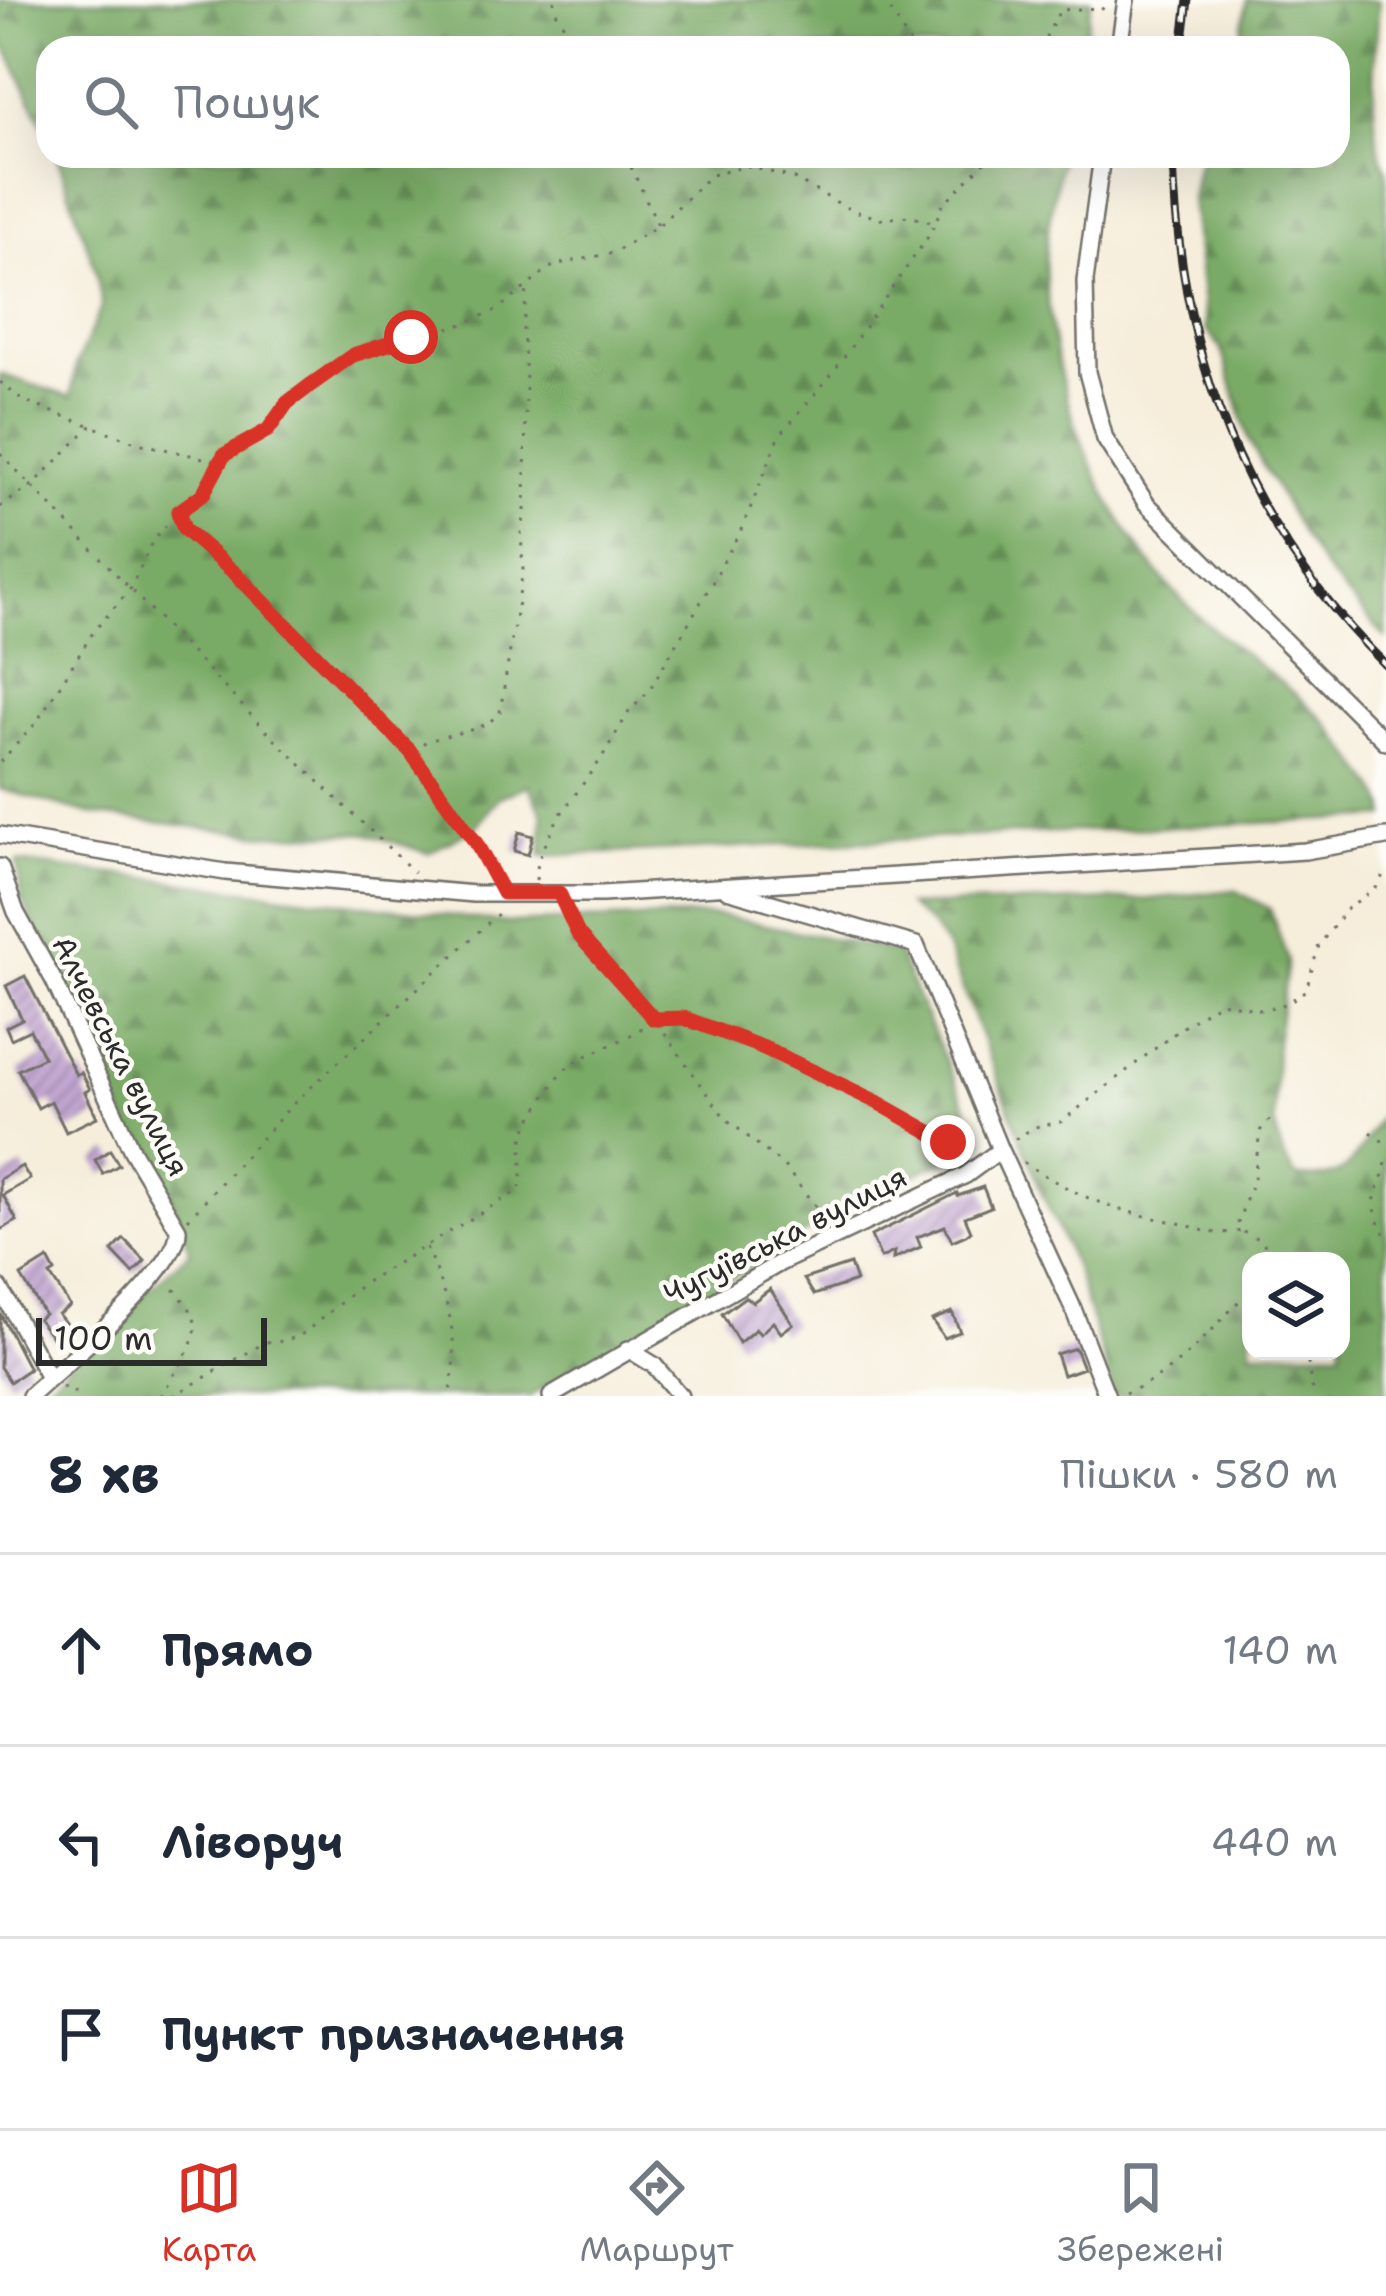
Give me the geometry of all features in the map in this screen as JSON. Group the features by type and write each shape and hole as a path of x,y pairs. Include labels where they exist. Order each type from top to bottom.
{"street":[{"path":"1121,36 1126,0"},
{"path":"1100,168 1085,281 1088,373 1105,440 1146,502 1386,742"},
{"path":"0,835 225,872 519,893 721,888 1305,850 1386,837"},
{"name":"Алчевська вулиця","path":"0,867 16,911 54,981 132,1151 178,1229"},
{"path":"721,888 916,945 1107,1396"},
{"name":"Чугуївська вулиця","path":"556,1394 836,1233 966,1175 998,1145"},
{"path":"30,1396 164,1268 180,1241 178,1229"},
{"path":"0,1288 49,1378"},
{"path":"628,1349 654,1365 680,1396"}],"path":[{"path":"554,0 571,36"},
{"path":"885,0 905,36"},
{"path":"1046,36 1060,10 1101,8 1123,19"},
{"path":"631,168 658,226"},
{"path":"0,762 35,723 94,631 131,588 152,542 178,512 203,494 219,462 234,446 268,430 287,403 353,355 460,325 497,310 554,265 613,253 658,226 711,176 741,168"},
{"path":"755,168 792,178 851,210 882,219 909,216 934,223"},
{"path":"178,1229 292,1105 519,893 558,818 628,712 648,692 712,583 743,526 780,435 832,374 943,203 984,168"},
{"path":"410,751 422,742 490,724 500,712 524,570 527,287"},
{"path":"0,382 23,401 138,443 219,462"},
{"path":"0,507 33,485 93,424"},
{"path":"0,453 274,739 432,890"},
{"path":"178,512 184,529 236,574 410,751 476,843 519,893"},
{"path":"998,1145 1035,1127 1061,1122 1221,1002 1260,1010 1286,1004 1306,990 1319,945 1348,908 1378,887 1386,869"},
{"path":"559,893 578,934 654,1019 725,1118 784,1166 836,1233"},
{"path":"172,1396 266,1342 286,1341 304,1333 364,1283 519,1190 526,1127 565,1068 633,1037 654,1019 684,1018 764,1048 877,1102 970,1155 981,1152 988,1142 998,1145 1091,1202 1213,1235 1241,1231 1263,1241 1267,1252"},
{"path":"1241,1231 1238,1222 1254,1178 1260,1131 1274,1115"},
{"path":"1371,1132 1386,1144"},
{"path":"1386,1163 1372,1204 1386,1234"},
{"path":"426,1247 449,1303 455,1351 449,1396"},
{"path":"161,1396 190,1348 197,1326 189,1307 171,1288 164,1268"},
{"path":"1107,1396 1130,1392 1160,1374 1200,1342 1242,1298"},
{"path":"1307,1360 1313,1396"},
{"path":"49,1378 82,1396"}],"green space":[{"path":"0,0 1091,0 1086,36 36,36 36,111 0,36"},
{"path":"1247,0 1379,0 1374,87 1376,132 1386,170 1386,638 1326,571 1249,441 1221,348 1206,330 1191,199 1197,168 1350,168 1350,36 1241,36"},
{"path":"61,168 1059,168 1047,235 1046,282 1061,377 1092,467 1140,549 1170,587 1325,721 1379,792 1386,817 541,856 543,815 529,785 499,797 477,826 428,853 365,833 262,835 90,814 0,789 0,374 71,397 76,365 102,306 96,272"},
{"path":"17,862 509,923 717,915 897,952 982,1142 836,1213 530,1396 35,1396 190,1251 172,1196 127,1123 21,897"},
{"path":"1235,890 1270,909 1288,961 1276,1043 1274,1123 1282,1153 1295,1176 1315,1178 1343,1170 1386,1108 1386,1396 1115,1396 1076,1270 947,948 930,924 908,906 1149,899"}],"building":[{"path":"519,832 533,836 528,855 514,851"},
{"path":"25,976 76,1075 81,1072 90,1089 85,1092 97,1117 66,1132 51,1101 38,1108 18,1070 44,1057 30,1030 11,1039 6,1027 22,1019 6,986"},
{"path":"110,1150 119,1165 103,1174 95,1160"},
{"path":"22,1166 30,1179 3,1195 17,1221 0,1230 0,1179"},
{"path":"983,1187 991,1207 965,1217 971,1231 966,1235 952,1241 945,1226 917,1237 921,1247 893,1259 894,1252 881,1258 871,1236 957,1193"},
{"path":"124,1239 145,1261 133,1273 112,1251"},
{"path":"48,1259 55,1272 50,1275 70,1306 58,1314 70,1329 55,1341 38,1319 44,1314 21,1276"},
{"path":"850,1264 856,1281 814,1295 804,1279"},
{"path":"770,1289 793,1324 781,1333 773,1322 739,1343 722,1314 745,1297 753,1302"},
{"path":"952,1312 960,1332 944,1338 932,1320"},
{"path":"0,1313 29,1369 10,1382 0,1367"},
{"path":"1075,1348 1083,1368 1063,1375 1056,1354"}],"railway":[{"path":"1184,36 1188,0"},
{"path":"1174,168 1188,299 1228,432 1257,495 1293,554 1336,611 1386,665"}],"route":[{"path":"411,337 353,355 287,403 268,430 234,446 219,462 203,494 178,512 184,529 236,574 410,751 476,843 503,893 559,893 578,934 654,1019 684,1018 764,1048 948,1142"}]}
